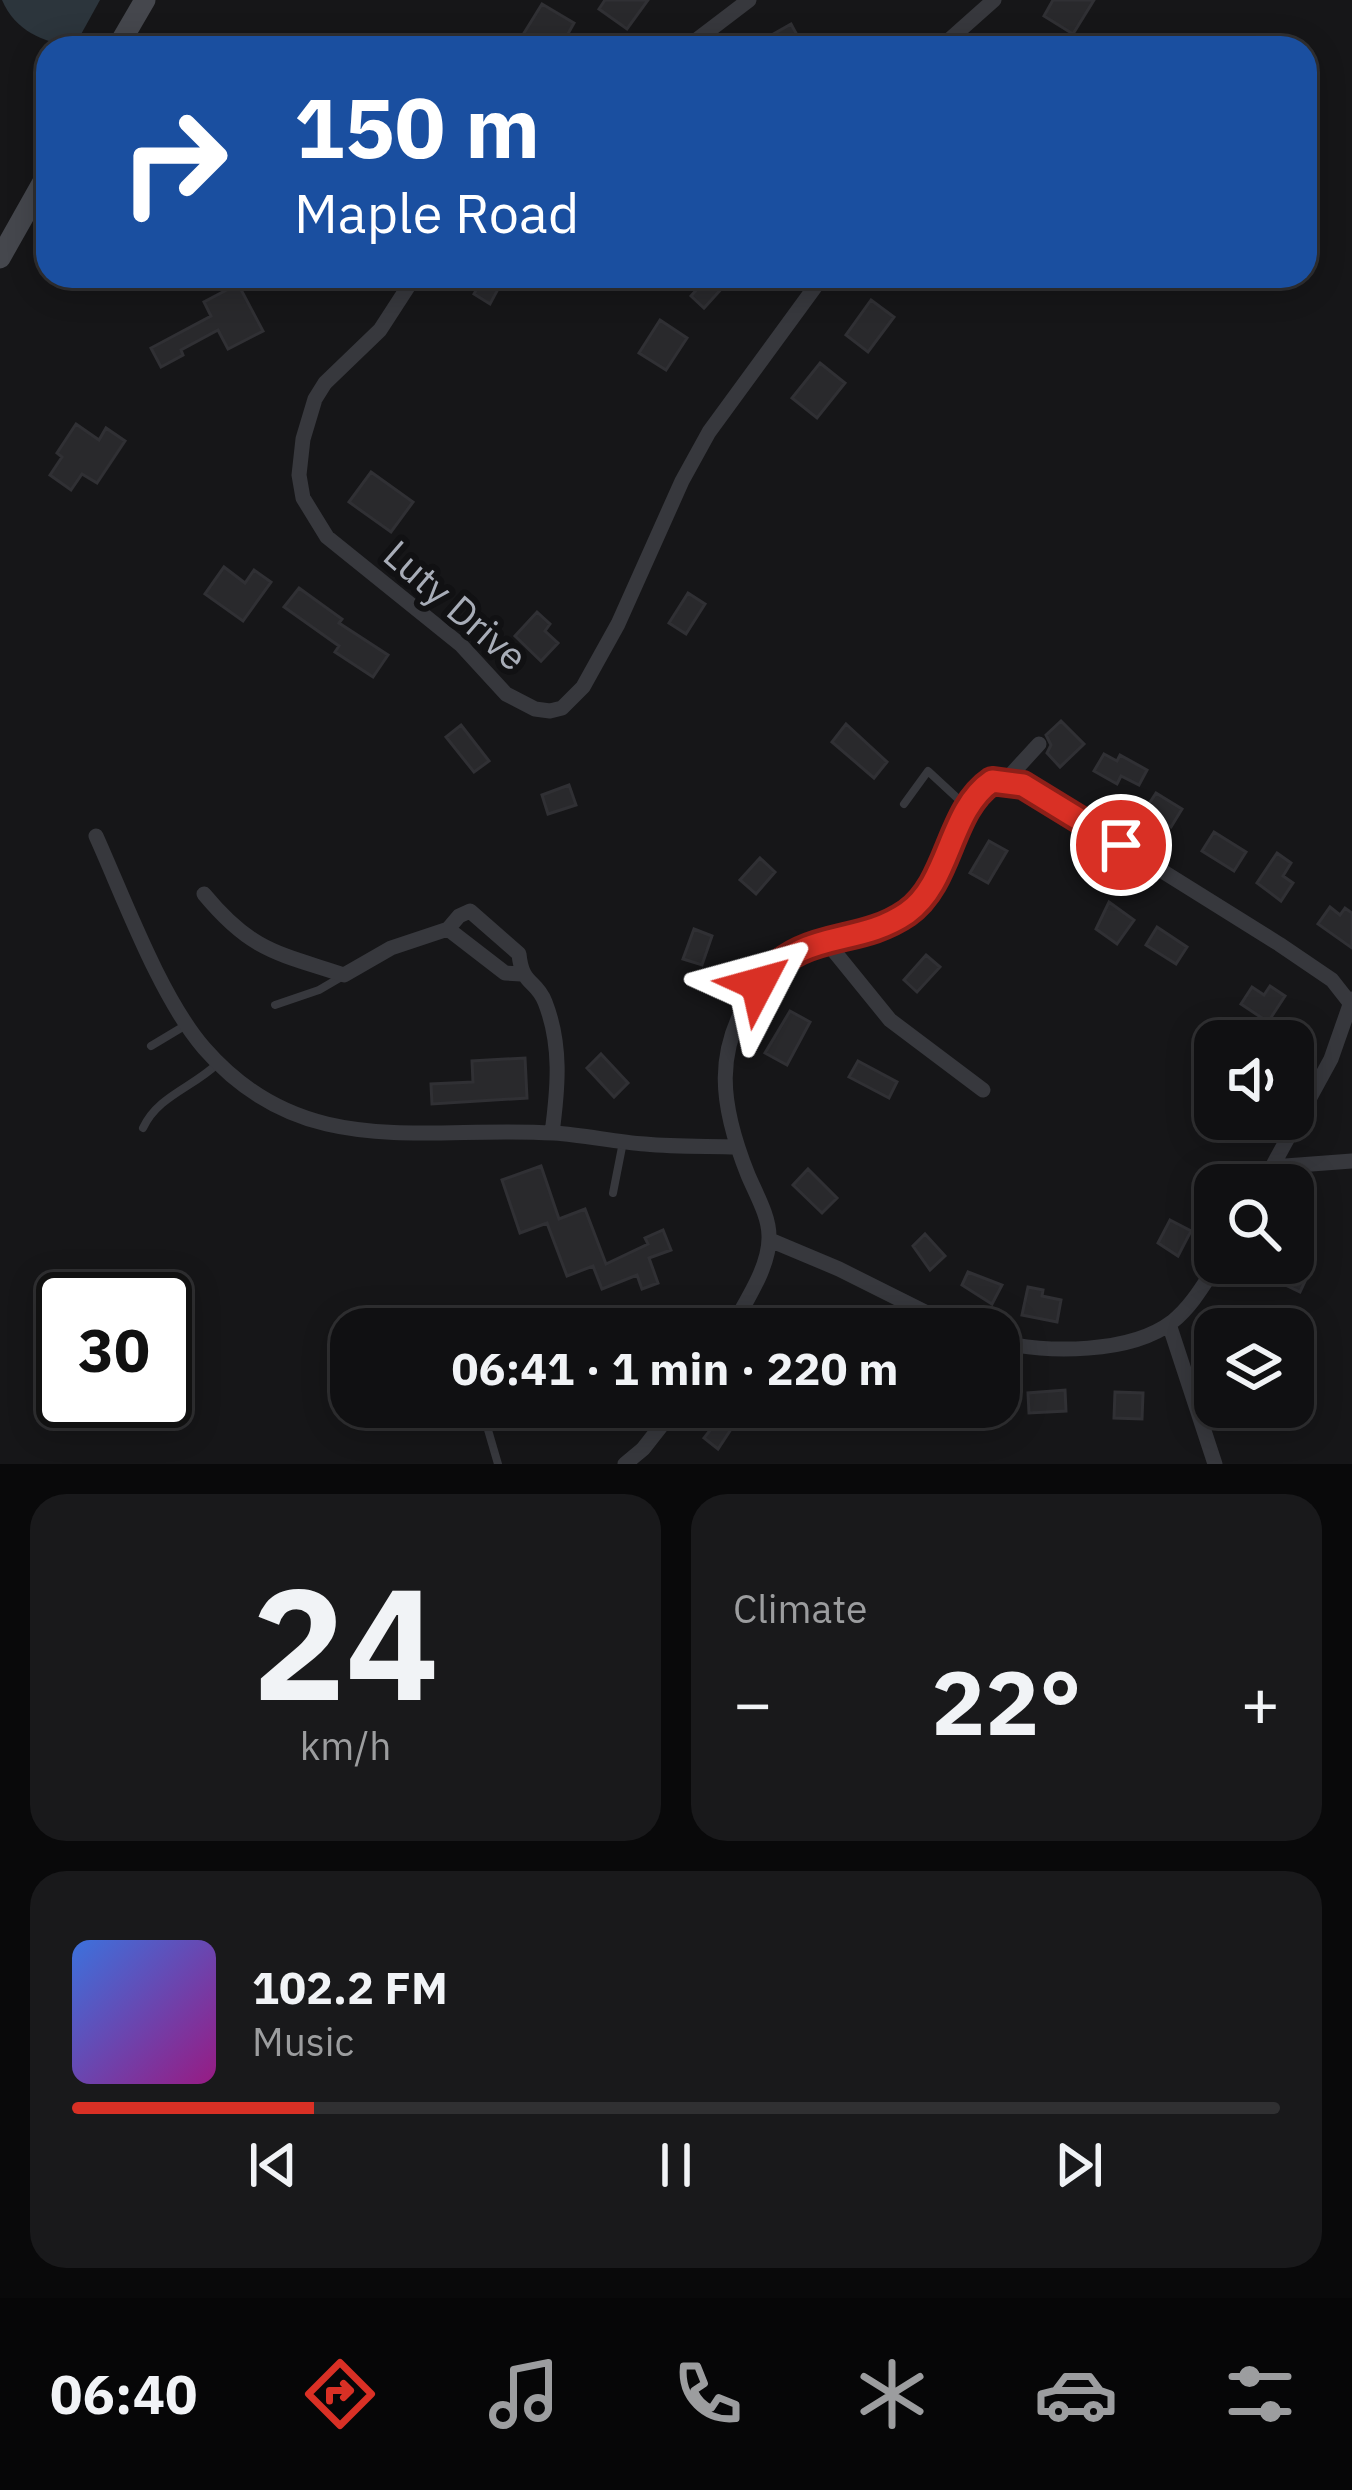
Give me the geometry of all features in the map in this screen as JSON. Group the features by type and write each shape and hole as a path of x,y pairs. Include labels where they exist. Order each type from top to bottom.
{"street":[{"path":"126,36 145,0"},
{"path":"702,36 749,0"},
{"path":"954,36 994,0"},
{"path":"0,258 36,194"},
{"name":"Luty Drive","path":"407,288 380,330 315,399 303,439 299,475 303,498 327,537 461,645 506,694 550,711 562,708 583,687 709,432 814,288"},
{"path":"1006,780 1040,744"},
{"path":"742,1308 770,1240 768,1223 737,1147 722,1067 738,1016 772,967 791,952 908,912 929,890 969,808 992,781 1006,780 1042,796 1279,944 1332,980 1351,1001 1331,1060 1273,1164"},
{"path":"96,836 140,936 187,1024 219,1063 268,1102 327,1126 361,1132 553,1133 622,1142 737,1147"},
{"path":"204,894 230,923 269,952 344,975 391,948 448,929 470,911 519,954 521,974 544,998 558,1049 553,1133"},
{"path":"448,929 505,973 521,974"},
{"path":"825,940 890,1020 983,1090"},
{"path":"1304,1164 1352,1161"},
{"path":"770,1240 917,1308"},
{"path":"1020,1345 1052,1350 1145,1337 1169,1324 1204,1284"},
{"path":"1169,1324 1215,1464"},
{"path":"625,1464 660,1428"}],"lane":[{"path":"904,804 928,771 969,808"},
{"path":"275,1005 319,990 344,975"},
{"path":"151,1046 187,1024"},
{"path":"143,1128 160,1103 196,1083 219,1063"},
{"path":"613,1193 622,1142"},
{"path":"487,1428 498,1464"}],"shaded area":[{"path":"2,0 100,0 80,36 38,36"}],"building":[{"path":"605,0 648,0 627,29 599,9"},
{"path":"1053,0 1094,0 1073,34 1044,16"},
{"path":"542,4 574,23 567,36 522,36"},
{"path":"791,24 798,36 770,36"},
{"path":"240,288 263,331 228,349 218,330 161,367 151,348 211,316 204,302"},
{"path":"477,288 499,288 490,304 474,294"},
{"path":"698,288 722,288 704,308 691,296"},
{"path":"871,300 894,317 868,352 846,335"},
{"path":"660,320 687,338 666,370 639,353"},
{"path":"820,363 845,383 817,418 792,398"},
{"path":"76,424 99,440 106,428 125,441 97,483 82,474 71,490 50,475 62,457 57,453"},
{"path":"371,472 413,502 391,532 349,502"},
{"path":"224,567 245,583 254,570 271,582 243,621 205,594"},
{"path":"299,588 342,619 339,623 388,655 373,677 335,652 339,646 284,607"},
{"path":"688,593 705,604 686,634 669,623"},
{"path":"537,612 550,624 545,631 558,643 541,661 515,636"},
{"path":"1061,721 1084,744 1060,767 1047,753 1051,745 1046,735"},
{"path":"846,724 887,762 874,778 832,742"},
{"path":"461,725 489,761 474,772 446,737"},
{"path":"1104,754 1117,761 1120,755 1147,770 1139,785 1121,776 1117,784 1094,771"},
{"path":"569,785 576,805 548,814 542,795"},
{"path":"1156,793 1182,809 1171,827 1145,810"},
{"path":"1214,832 1246,852 1234,871 1202,851"},
{"path":"989,841 1007,851 988,883 970,873"},
{"path":"1277,853 1291,863 1283,876 1293,883 1281,901 1257,883"},
{"path":"760,858 775,872 756,894 740,880"},
{"path":"1109,902 1134,920 1117,944 1096,929"},
{"path":"1330,907 1340,915 1345,908 1352,913 1352,948 1318,924"},
{"path":"1157,927 1187,947 1176,964 1146,945"},
{"path":"694,929 712,936 702,965 683,959"},
{"path":"926,955 940,967 917,992 904,980"},
{"path":"1270,986 1285,996 1269,1020 1241,1004 1252,987 1264,995"},
{"path":"790,1011 810,1022 787,1065 765,1053"},
{"path":"601,1054 628,1083 614,1097 587,1068"},
{"path":"525,1058 527,1098 432,1104 431,1084 473,1082 472,1061"},
{"path":"858,1061 897,1082 889,1098 849,1077"},
{"path":"541,1166 559,1219 585,1209 606,1264 648,1244 645,1238 663,1230 671,1250 649,1258 658,1283 642,1289 637,1275 602,1289 593,1266 567,1276 547,1223 520,1233 502,1180"},
{"path":"808,1169 837,1198 822,1213 793,1185"},
{"path":"1170,1220 1191,1231 1178,1256 1158,1243"},
{"path":"925,1234 945,1256 930,1270 913,1246"},
{"path":"968,1272 1002,1285 992,1304 962,1285"},
{"path":"1028,1287 1061,1300 1057,1322 1022,1315"},
{"path":"1065,1390 1066,1411 1029,1413 1028,1393"},
{"path":"1115,1392 1143,1393 1142,1419 1114,1418"},
{"path":"712,1428 732,1428 718,1449 704,1438"}],"route":[{"path":"758,984 791,952 908,912 929,890 973,800 992,781 1023,785 1121,845"}]}
